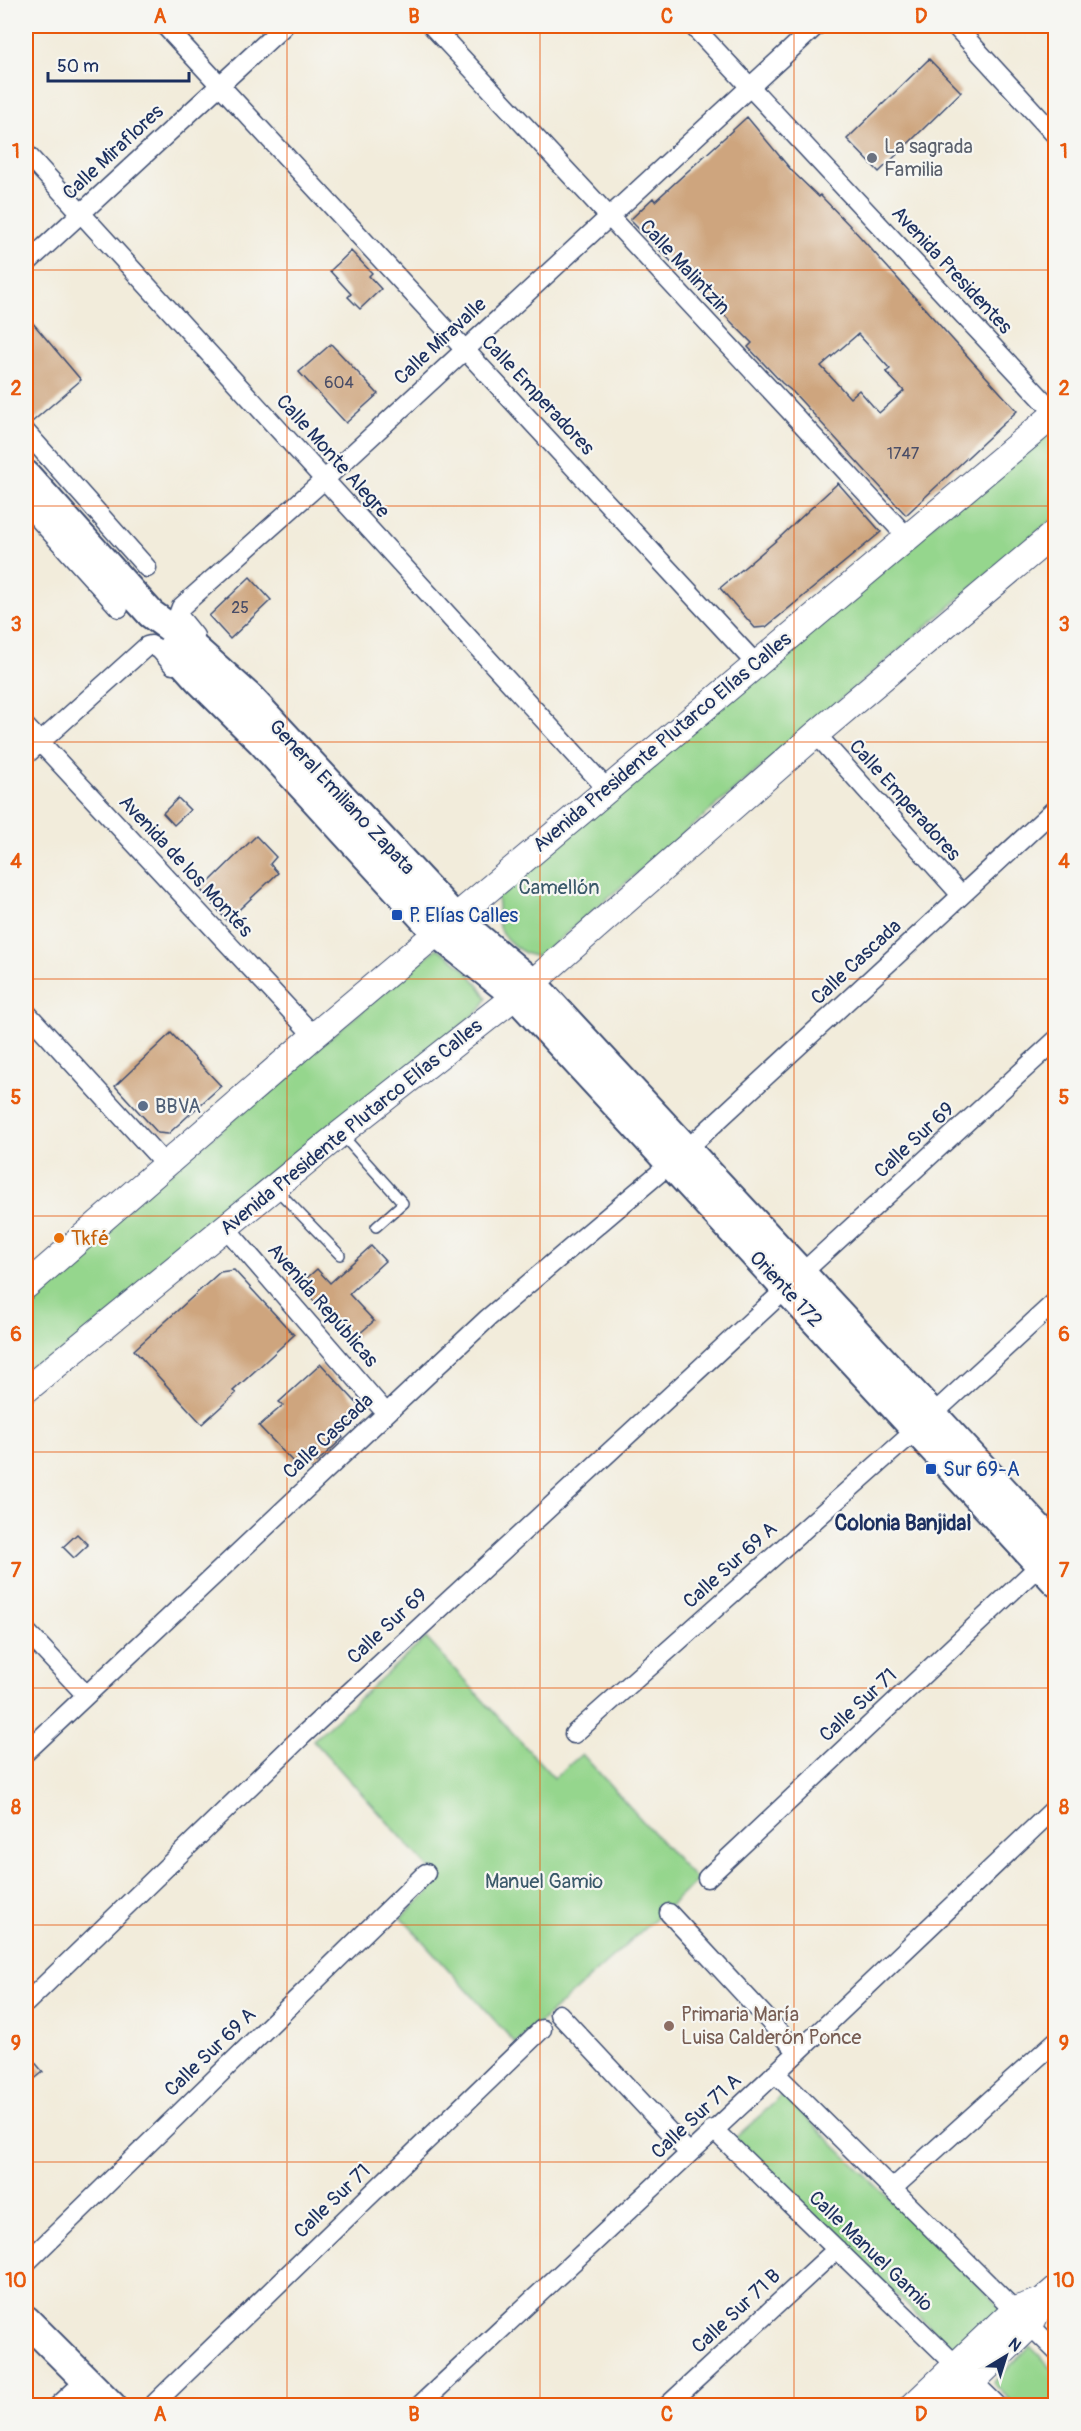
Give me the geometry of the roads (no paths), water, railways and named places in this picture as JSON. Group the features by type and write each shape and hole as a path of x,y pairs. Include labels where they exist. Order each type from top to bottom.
{"main road":[{"name":"Avenida Presidente Plutarco Elías Calles","path":"26,1286 314,1036 606,788 1055,413"},
{"name":"General Emiliano Zapata","path":"26,475 151,614 176,632 250,698 446,925"},
{"name":"Avenida Presidente Plutarco Elías Calles","path":"26,1390 341,1133 524,989 816,734 1056,532"},
{"name":"General Emiliano Zapata","path":"151,614 164,640 198,679 446,925 524,989"},
{"name":"Oriente 172","path":"524,989 925,1422 1050,1564"},
{"path":"913,2406 965,2373 1049,2295"},
{"path":"26,2320 112,2406"},
{"path":"947,2406 965,2373"}],"street":[{"name":"Calle Emperadores","path":"165,26 756,664"},
{"name":"Calle Miraflores","path":"26,264 284,26"},
{"name":"Calle Malintzin","path":"432,26 608,218 907,537"},
{"name":"Avenida Presidentes","path":"693,26 1055,413"},
{"name":"Calle Miravalle","path":"250,698 182,620 178,615 179,610 324,480 816,26"},
{"path":"955,26 1056,136"},
{"name":"Calle Monte Alegre","path":"26,153 606,788"},
{"path":"26,432 147,568"},
{"path":"26,505 118,608"},
{"path":"26,755 143,648 151,645 160,650 174,665 198,679"},
{"name":"Avenida de los Montés","path":"26,727 314,1036"},
{"name":"Calle Emperadores","path":"816,734 961,895"},
{"name":"Calle Cascada","path":"26,1752 488,1318 679,1156 1056,808"},
{"path":"26,1012 165,1164"},
{"name":"Calle Sur 69","path":"26,2003 409,1636 1056,1040"},
{"name":"Avenida Repúblicas","path":"225,1227 386,1413"},
{"name":"Calle Sur 69 A","path":"574,1734 925,1422 1056,1301"},
{"name":"Calle Sur 71","path":"707,1878 1050,1564"},
{"path":"26,1631 86,1695"},
{"name":"Calle Sur 71 A","path":"419,2406 1056,1808"},
{"name":"Calle Sur 69 A","path":"26,2263 426,1873"},
{"path":"669,1913 798,2052"},
{"path":"559,2014 689,2153"},
{"name":"Calle Sur 71","path":"152,2406 542,2030"},
{"path":"892,2189 1056,2041"},
{"path":"775,2073 1056,2351"},
{"name":"Calle Manuel Gamio","path":"713,2129 998,2406"},
{"name":"Calle Sur 71 B","path":"667,2406 837,2249"},
{"path":"58,2406 86,2380"}],"lane":[{"path":"341,1133 403,1203 376,1227"},
{"path":"274,1187 340,1255"}],"place":[{"name":"La sagrada Familia","path":"872,158"},
{"name":"P. Elías Calles","path":"397,915"},
{"name":"BBVA","path":"143,1106"},
{"name":"Tkfé","path":"59,1238"},
{"name":"Sur 69-A","path":"931,1469"},
{"name":"Primaria María Luisa Calderón Ponce","path":"669,2026"}],"district":[{"name":"Colonia Banjidal","path":"903,1523"}],"park label":[{"name":"Camellón","path":"559,887"},
{"name":"Manuel Gamio","path":"544,1881"}]}
